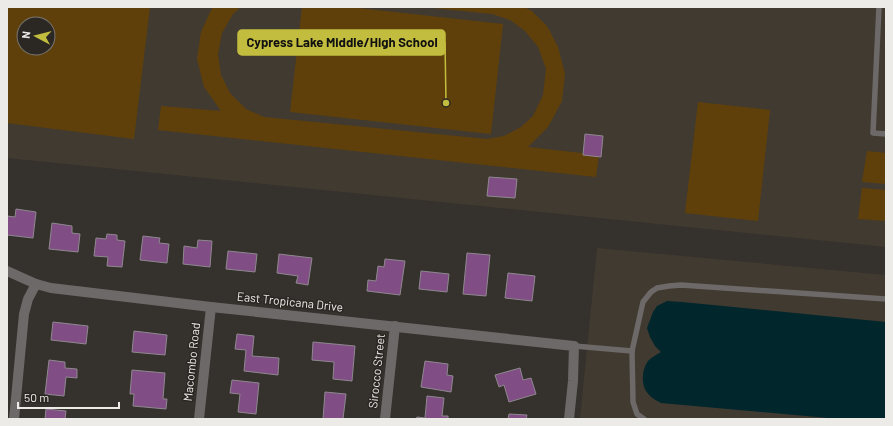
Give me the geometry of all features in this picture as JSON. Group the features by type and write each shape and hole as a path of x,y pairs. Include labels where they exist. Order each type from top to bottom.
{"street":[{"name":"East Tropicana Drive","path":"7,271 36,284 51,288 211,307 574,346"},
{"path":"14,419 24,314 28,299 36,284"},
{"name":"Macombo Road","path":"199,419 211,307"},
{"name":"Sirocco Street","path":"385,419 395,326"},
{"path":"569,419 574,346"}],"lane":[{"path":"879,7 873,133 886,134"},
{"path":"644,419 637,414 633,402 632,351 643,302 651,292 657,288 681,285 886,299"},
{"path":"574,346 632,351"}],"shaded area":[{"path":"7,7 886,7 886,247 7,158"},
{"path":"7,7 150,7 134,139 7,123"},
{"path":"213,7 241,7 233,14 222,33 218,54 221,75 230,93 246,109 264,117 487,139 504,136 521,127 533,116 543,95 546,69 538,47 525,31 510,20 492,14 423,7 524,7 532,11 547,26 558,47 565,74 562,101 548,127 528,147 599,155 596,177 158,130 161,106 221,111 204,87 197,59 201,32"},
{"path":"302,7 349,7 503,24 491,134 290,112"},
{"path":"698,102 770,110 758,221 685,213"},
{"path":"867,151 886,153 886,184 862,182"},
{"path":"862,188 886,190 886,221 858,219"},
{"path":"597,248 886,275 886,419 580,419"}],"water":[{"path":"667,301 886,322 886,419 839,419 659,402 651,397 644,388 643,376 644,368 648,361 661,352 655,346 647,328 657,306"}],"building":[{"path":"585,134 603,136 601,157 583,155"},
{"path":"489,177 517,179 515,198 487,196"},
{"path":"16,209 36,212 33,238 7,235 7,216 15,217"},
{"path":"52,223 72,226 72,233 80,234 78,252 49,249"},
{"path":"107,234 117,235 117,240 125,241 122,267 107,266 108,257 94,256 96,238 106,239"},
{"path":"143,236 160,238 159,243 169,244 167,263 140,260"},
{"path":"198,240 212,241 210,267 183,264 184,246 197,248"},
{"path":"228,251 257,254 255,272 226,269"},
{"path":"467,253 490,255 486,296 463,294"},
{"path":"279,254 312,258 308,285 296,283 298,276 277,273"},
{"path":"385,259 405,261 400,295 367,291 368,280 376,281 378,266 384,267"},
{"path":"421,271 449,274 447,292 419,289"},
{"path":"508,273 535,276 532,301 505,298"},
{"path":"53,322 88,326 86,344 51,340"},
{"path":"134,331 167,335 165,355 132,352"},
{"path":"237,334 254,336 252,356 279,358 278,375 244,371 246,350 235,349"},
{"path":"313,342 355,346 352,381 333,379 334,362 312,360"},
{"path":"49,360 65,362 65,368 77,369 77,378 66,377 64,396 45,394"},
{"path":"425,361 448,364 447,375 453,376 451,392 421,387"},
{"path":"520,368 523,380 531,378 536,394 509,402 504,385 499,387 495,375"},
{"path":"132,370 165,373 163,399 167,399 166,409 133,406 134,394 130,394"},
{"path":"232,380 259,383 256,414 238,412 240,394 230,393"},
{"path":"325,392 346,394 343,419 323,419"},
{"path":"427,396 444,398 442,416 448,416 448,419 416,419 417,417 425,418"},
{"path":"46,409 66,411 65,419 45,419"},
{"path":"509,414 527,415 526,419 508,419"}],"place":[{"name":"Cypress Lake Middle/High School","path":"446,103"}]}
